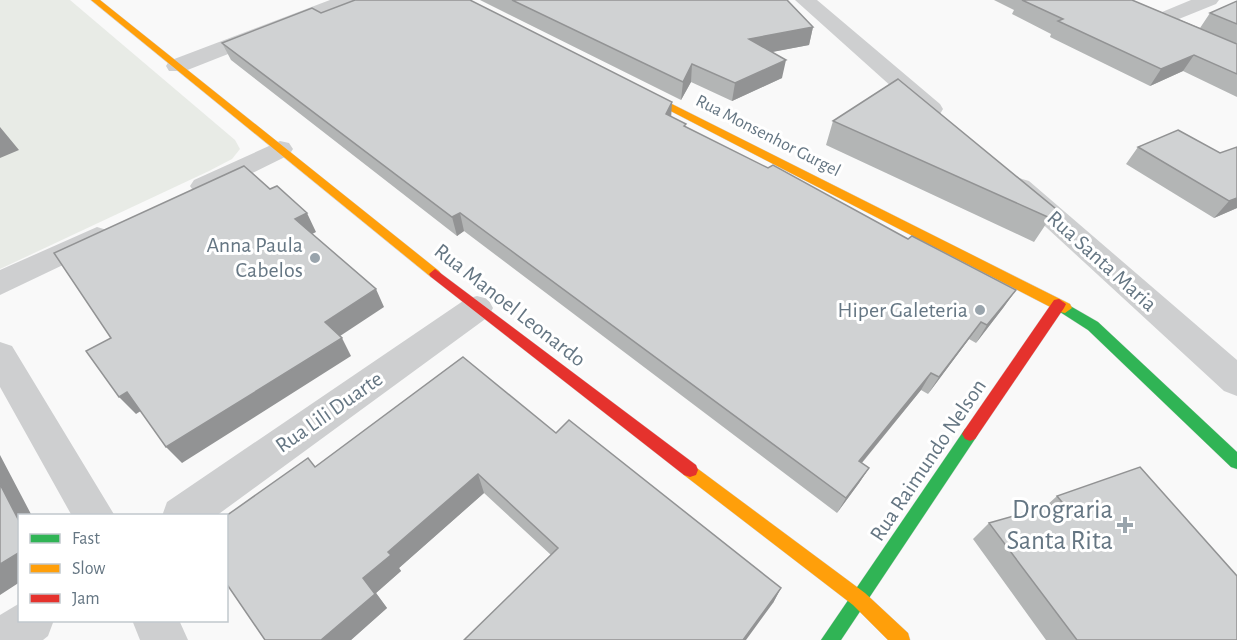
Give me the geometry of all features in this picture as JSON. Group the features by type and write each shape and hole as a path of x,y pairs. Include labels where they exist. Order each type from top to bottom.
{"street":[{"name":"Rua Manoel Leonardo","path":"96,0 477,308 860,599 901,640"},
{"path":"177,66 348,0"},
{"path":"805,0 952,128"},
{"path":"1187,34 1147,17 1209,0"},
{"name":"Rua Monsenhor Gurgel","path":"621,81 1059,304 1093,326 1237,462"},
{"path":"183,196 280,150"},
{"name":"Rua Santa Maria","path":"996,167 1237,381"},
{"path":"0,283 119,227"},
{"name":"Rua Raimundo Nelson","path":"830,640 1059,304"},
{"name":"Rua Lili Duarte","path":"185,514 477,308"},
{"path":"0,356 94,514"},
{"path":"4,640 31,622"},
{"path":"155,622 165,640"}],"shaded area":[{"path":"0,0 70,0 235,140 240,149 232,159 209,171 0,269"}],"building":[{"path":"355,0 470,0 672,102 666,114 686,124 684,126 768,168 773,165 908,239 912,236 1016,290 987,325 981,322 939,377 931,373 859,461 869,468 846,498 460,213 452,217 222,43 312,8 321,13"},
{"path":"512,0 787,0 813,27 749,39 786,60 735,83 692,64 683,82"},
{"path":"1022,0 1132,0 1237,44 1237,74 1194,55 1161,69 1058,21 1063,19"},
{"path":"1237,1 1237,24 1210,13"},
{"path":"898,79 1056,209 1050,218 833,121"},
{"path":"1178,130 1220,153 1237,147 1237,198 1229,201 1138,147"},
{"path":"244,166 270,189 277,186 307,213 295,219 376,289 325,322 342,338 166,447 127,392 119,397 86,351 111,338 54,253"},
{"path":"463,357 556,433 569,420 781,588 743,640 464,640 558,548 478,474 388,552 391,555 363,578 375,594 321,640 265,640 228,586 228,515 308,458 315,467"},
{"path":"1140,467 1237,576 1237,640 1077,640 989,523 1062,502 1057,496"},
{"path":"0,484 18,519 18,553 0,564"}],"traffic: fast":[{"path":"1065,308 1093,326 1237,462"},
{"path":"830,640 970,434"}],"traffic: slow":[{"path":"95,0 435,274"},
{"path":"633,88 1065,308"},
{"path":"690,470 859,599 901,640"}],"traffic: jam":[{"path":"435,274 690,470"},
{"path":"970,434 1059,304"}],"place":[{"name":"Anna Paula Cabelos","path":"315,258"},
{"name":"Hiper Galeteria","path":"980,310"},
{"name":"Drograria Santa Rita","path":"1125,525"}]}
